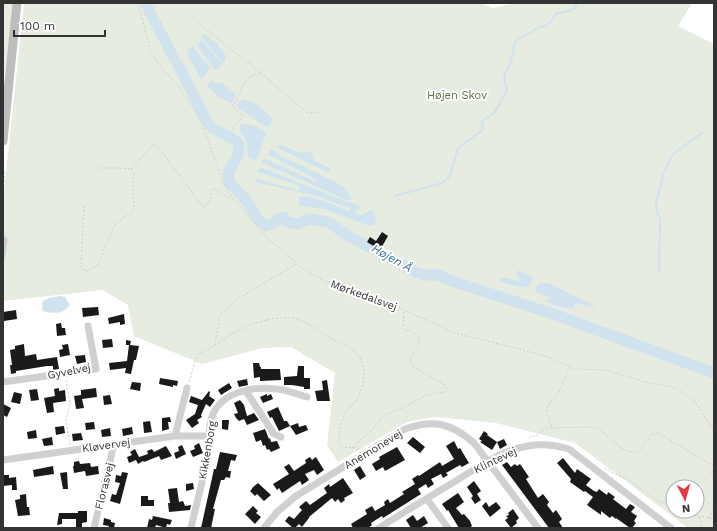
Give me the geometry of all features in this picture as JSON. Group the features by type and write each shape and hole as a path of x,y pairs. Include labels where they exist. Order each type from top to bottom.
{"main road":[{"path":"3,141 17,3"}],"street":[{"name":"Gyvelvej","path":"3,382 96,369 88,326"},
{"path":"175,436 188,388"},
{"name":"Kikkenborg","path":"191,528 207,458 209,436 214,413 221,403 236,393 264,388 279,389 307,397"},
{"path":"246,391 274,434 281,437"},
{"name":"Anemonevej","path":"264,528 277,512 296,496 405,429 420,424 436,424 448,426 462,432 474,443 538,528"},
{"name":"Kløvervej","path":"3,460 175,436 209,436"},
{"name":"Florasvej","path":"94,528 114,444"},
{"name":"Klintevej","path":"379,528 488,461 509,451 539,444 554,445 569,450 671,528"},
{"path":"427,498 448,528"}],"lane":[{"path":"3,238 6,239 3,259"}],"path":[{"name":"Mørkedalsvej","path":"137,3 141,12 150,50 159,65 178,86 192,106 202,124 222,179 232,196 264,235 307,272 341,289 374,298 455,334 546,356 574,369 607,370 644,382 672,387 694,400 714,431"},
{"path":"198,24 261,73 306,112 319,112"},
{"path":"232,129 244,116 234,108 233,105 237,100 244,82 255,74 261,73"},
{"path":"130,169 151,146 154,145 158,147 202,207 206,206 210,200 212,190 214,188 228,198 232,196"},
{"path":"84,206 81,266 83,270 88,271 97,266 115,224 131,213 134,208 134,173 130,169 97,168"},
{"path":"3,169 6,171 3,192"},
{"path":"215,346 220,315 236,300 296,263"},
{"path":"351,448 373,429 383,416 405,407 426,395 445,392 447,390 446,386 411,365 410,358 419,346 419,338 410,330 404,330 402,328 404,319 403,310"},
{"path":"188,388 197,355 215,346 234,332 256,323 274,318 289,316 301,320 352,349 358,354 364,374 362,387 356,401 346,412 340,427 339,443 343,447 358,448 364,454"},
{"path":"552,427 546,409 548,404 560,391 570,367"},
{"path":"65,373 70,405 66,420 71,450"},
{"path":"526,446 532,436 536,436 543,429 552,427 596,427 616,444 630,452 640,450 651,434 659,433 708,463 714,464"},
{"path":"601,466 626,478 656,500 665,504"},
{"path":"714,468 711,474 714,476"},
{"path":"708,518 714,509"},
{"path":"705,517 714,519"}],"green space":[{"path":"3,3 12,3 10,36 3,83"},
{"name":"Højen Skov","path":"24,3 480,3 493,8 514,3 692,3 678,26 714,44 714,528 688,528 676,519 705,519 705,479 665,479 665,511 575,443 496,423 435,417 407,422 338,462 327,445 335,373 291,347 263,348 202,364 134,336 128,305 103,290 3,301 3,201"}],"water":[{"path":"203,34 211,38 219,47 226,57 225,62 222,63 202,37 201,35"},
{"path":"202,40 221,63 220,68 216,70 214,69 199,48 197,44"},
{"path":"192,46 210,68 202,79 187,54 188,50"},
{"path":"213,80 215,83 221,82 236,94 231,103 219,97 208,87 208,83"},
{"path":"243,99 251,101 273,118 270,126 265,126 236,106"},
{"path":"242,123 255,126 266,133 258,157 255,161 248,156 246,140 240,131 240,125"},
{"path":"278,145 282,145 299,153 311,152 314,161 328,167 330,170 329,172 278,148"},
{"path":"272,149 287,160 301,165 343,186 352,198 351,200 347,200 263,163 262,160 266,159 316,182 318,180 269,155 269,150"},
{"path":"262,168 358,205 360,209 355,212 356,214 363,215 370,210 373,210 376,219 374,225 371,226 325,209 299,206 299,197 305,197 324,201 348,211 351,210 317,196 255,182 256,179 297,190 300,189 298,185 258,172 257,170"},
{"path":"519,270 534,278 529,286 525,288 499,281 502,277 517,281 521,280 517,274"},
{"path":"539,283 548,283 591,304 595,308 575,303 573,309 556,306 544,300 554,299 537,293 535,288"},
{"path":"60,296 65,297 70,305 68,308 61,312 51,313 43,311 43,301"}],"building":[{"path":"382,232 388,236 380,250 367,242 370,237 376,241"},
{"path":"98,307 99,315 83,317 82,308"},
{"path":"16,310 17,319 4,321 3,312"},
{"path":"124,314 125,324 120,325 120,322 109,324 108,318"},
{"path":"61,323 62,328 65,328 66,335 57,336 56,324"},
{"path":"112,339 113,347 103,348 102,340"},
{"path":"126,340 131,341 130,345 139,346 131,374 125,373 126,368 110,370 109,363 127,361 129,345 126,345"},
{"path":"24,344 25,356 36,354 37,360 57,357 59,369 53,370 53,366 47,366 16,371 16,373 11,374 10,365 12,365 10,350 15,349 15,346"},
{"path":"68,344 70,355 60,357 59,350 63,349 62,345"},
{"path":"85,355 86,362 77,364 75,356"},
{"path":"253,363 259,363 261,369 280,369 281,380 260,381 260,377 254,378"},
{"path":"298,366 304,366 304,378 310,378 310,389 304,389 304,387 292,385 284,385 284,377 297,376"},
{"path":"160,378 178,381 177,386 173,385 173,387 159,384"},
{"path":"247,379 248,385 239,387 237,381"},
{"path":"327,380 330,401 317,401 315,391 323,390 322,381"},
{"path":"132,382 141,383 140,391 130,389"},
{"path":"229,383 232,388 221,395 218,390"},
{"path":"59,388 59,391 65,390 66,401 53,403 54,412 47,413 44,398 55,396 54,389"},
{"path":"96,388 97,397 82,399 84,408 76,409 74,396 81,395 81,390"},
{"path":"37,389 39,400 31,401 29,390"},
{"path":"209,391 209,396 215,400 210,407 206,404 201,415 202,417 197,420 199,423 192,428 186,420 195,414 198,405 189,402 191,396 202,400"},
{"path":"14,392 22,394 20,404 11,402"},
{"path":"267,394 267,396 271,394 273,399 263,403 260,397"},
{"path":"110,395 112,404 104,405 103,396"},
{"path":"240,400 244,405 247,416 254,413 259,420 247,425 244,419 239,421 236,418 234,414 238,413 234,403"},
{"path":"3,404 11,408 7,417 3,415"},
{"path":"278,407 284,421 287,421 290,426 279,431 272,417 270,418 267,412"},
{"path":"170,417 171,422 168,422 169,429 162,431 162,418"},
{"path":"222,420 229,420 228,430 222,429"},
{"path":"150,421 152,432 144,433 143,422"},
{"path":"94,422 95,429 86,430 85,423"},
{"path":"298,423 299,427 306,425 308,430 296,435 290,426"},
{"path":"64,426 65,433 56,435 55,427"},
{"path":"132,427 133,434 123,436 122,429"},
{"path":"110,428 111,436 102,437 101,430"},
{"path":"265,429 271,442 277,441 280,448 271,452 269,449 267,450 265,445 263,446 261,440 256,442 253,433"},
{"path":"36,430 37,438 28,439 27,432"},
{"path":"484,431 497,442 492,450 480,442 482,441 479,439"},
{"path":"81,433 83,440 73,441 72,434"},
{"path":"52,437 53,445 44,446 42,439"},
{"path":"413,437 425,447 420,453 407,443"},
{"path":"504,439 507,445 500,449 497,442"},
{"path":"454,441 458,449 460,448 469,463 462,467 460,465 446,473 448,475 443,478 441,474 431,479 434,484 428,488 426,484 418,489 421,494 383,518 382,516 371,523 372,525 368,528 353,528 351,524 367,514 365,510 372,506 375,511 385,505 384,502 388,499 390,503 404,494 402,492 415,484 412,479 440,462 442,466 454,459 446,446"},
{"path":"199,443 203,453 193,457 190,451 195,449 194,446"},
{"path":"182,445 186,454 176,459 174,453 179,451 178,447"},
{"path":"166,446 172,456 161,460 159,456 138,464 136,460 129,463 127,457 132,455 130,452 135,449 139,457 148,454 147,451 152,449 154,452"},
{"path":"397,447 405,460 385,471 383,467 376,471 372,464 380,459 379,457"},
{"path":"220,452 237,455 235,461 231,460 228,471 231,471 230,478 226,477 224,480 221,480 213,509 215,509 211,528 201,528 214,469 216,469"},
{"path":"310,457 312,460 316,457 324,470 317,475 314,470 305,474 309,480 302,485 300,481 282,493 279,488 277,490 273,484 289,474 284,467 289,464 294,471 306,463 305,460"},
{"path":"563,458 575,473 577,469 591,479 586,485 594,491 597,492 599,489 607,495 608,492 615,497 613,499 626,509 630,504 635,507 631,512 637,516 634,521 636,523 632,528 612,516 610,518 601,511 601,515 587,505 593,497 570,482 571,479 557,463"},
{"path":"79,461 80,464 90,463 91,467 98,466 99,474 86,476 85,471 74,473 74,462"},
{"path":"507,462 511,467 515,464 517,466 520,464 529,477 526,479 538,498 543,494 549,502 547,505 553,513 556,510 562,519 559,522 563,528 549,528 502,465"},
{"path":"53,466 54,474 34,477 33,470"},
{"path":"360,466 366,476 360,480 354,470"},
{"path":"67,472 68,489 63,489 60,473"},
{"path":"122,472 128,473 120,504 110,501 112,494 116,495 120,483 115,482 116,475 121,476"},
{"path":"3,475 9,475 9,478 16,477 17,490 12,490 12,485 3,486"},
{"path":"343,478 353,493 344,498 345,500 341,503 338,499 335,502 332,498 309,517 302,527 299,524 293,528 285,521 289,516 294,519 302,510 299,507 306,501 310,505 327,493 324,488 329,484 330,487"},
{"path":"474,481 481,491 477,494 481,500 475,504 471,498 473,496 467,487"},
{"path":"193,483 194,489 186,491 186,484"},
{"path":"258,483 271,495 264,501 257,494 255,496 250,491"},
{"path":"177,488 179,502 183,501 185,506 191,505 190,510 169,512 168,503 170,503 168,489"},
{"path":"458,493 464,502 456,508 470,521 472,526 469,528 459,528 448,510 447,511 442,504"},
{"path":"26,494 27,507 29,507 30,515 18,516 15,500 20,499 20,495"},
{"path":"141,496 148,496 148,500 154,500 154,506 141,506"},
{"path":"486,502 489,507 496,502 501,508 490,517 482,506"},
{"path":"253,506 258,511 256,513 261,517 255,524 245,514"},
{"path":"513,509 519,518 516,521 517,523 511,528 505,520 508,518 506,516 509,515 508,513"},
{"path":"78,511 87,511 87,522 82,523 82,528 76,528 76,519 62,519 62,524 57,525 59,513 78,513"},
{"path":"413,515 417,521 424,516 428,523 420,528 411,528 406,520"},
{"path":"153,516 172,520 170,525 167,524 166,528 156,525 155,528 147,528 149,519 152,520"},
{"path":"104,518 115,523 114,528 108,528 109,526 103,525"}],"waterway":[{"name":"Højen Å","path":"145,3 174,58"},
{"path":"395,196 442,183 450,176 458,148 483,130 482,121 494,113 507,91 504,75 511,62 515,42 539,27 547,26 556,14 571,10 576,7 576,3"},
{"name":"Højen Å","path":"178,65 209,125 239,144 238,155 228,173 229,182 246,200 260,222 266,226 284,217 287,222 298,224 308,219 328,222 350,237 415,272 424,275 440,275 449,280 550,313 714,373"},
{"path":"659,271 660,219 657,213 656,203 664,172 673,154 702,133"}]}
